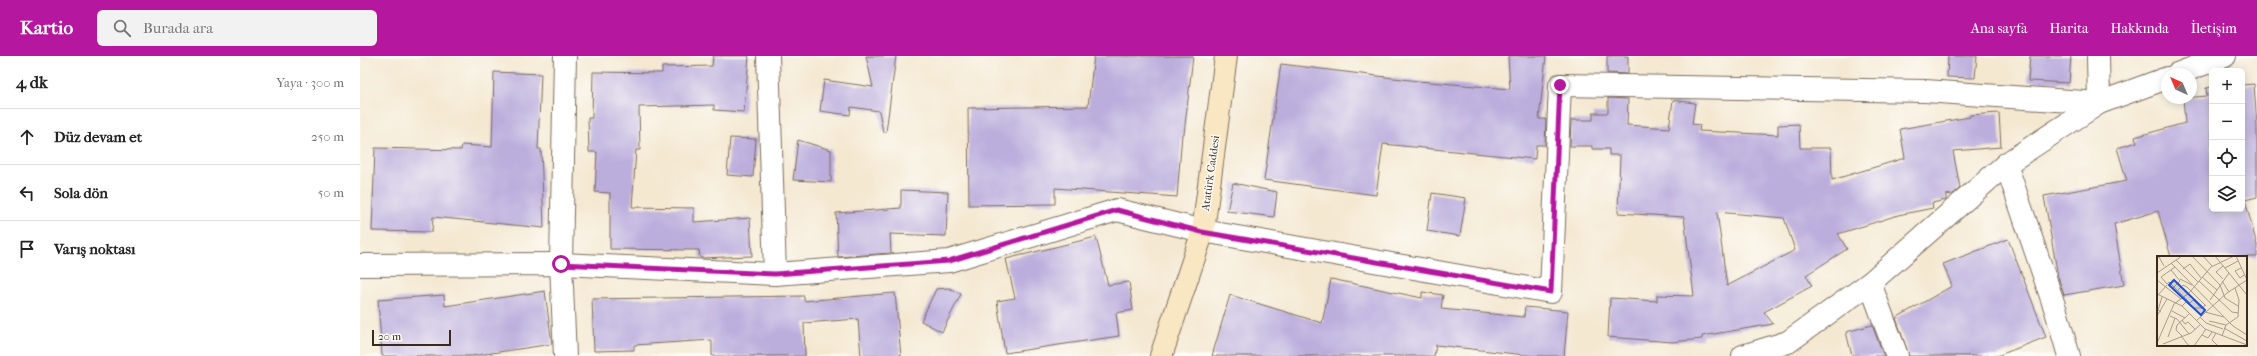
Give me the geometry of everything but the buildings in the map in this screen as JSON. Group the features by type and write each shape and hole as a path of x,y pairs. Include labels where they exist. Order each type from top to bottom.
{"street":[{"path":"565,56 561,264 565,356"},
{"path":"768,56 775,274"},
{"name":"Atatürk Caddesi","path":"1161,356 1202,232 1226,56"},
{"path":"2098,56 2099,103"},
{"path":"2193,68 2225,56"},
{"path":"1743,356 1788,342 1870,283 2006,164 2099,103 2161,80"},
{"path":"360,265 561,264 775,274 949,261 1117,210 1202,232 1551,292 1560,85 1925,90 2099,103"},
{"path":"2006,164 2056,311 2069,356"},
{"path":"1870,283 1897,356"}],"route":[{"path":"561,264 775,274 949,261 1117,210 1202,232 1551,292 1560,85"}]}
